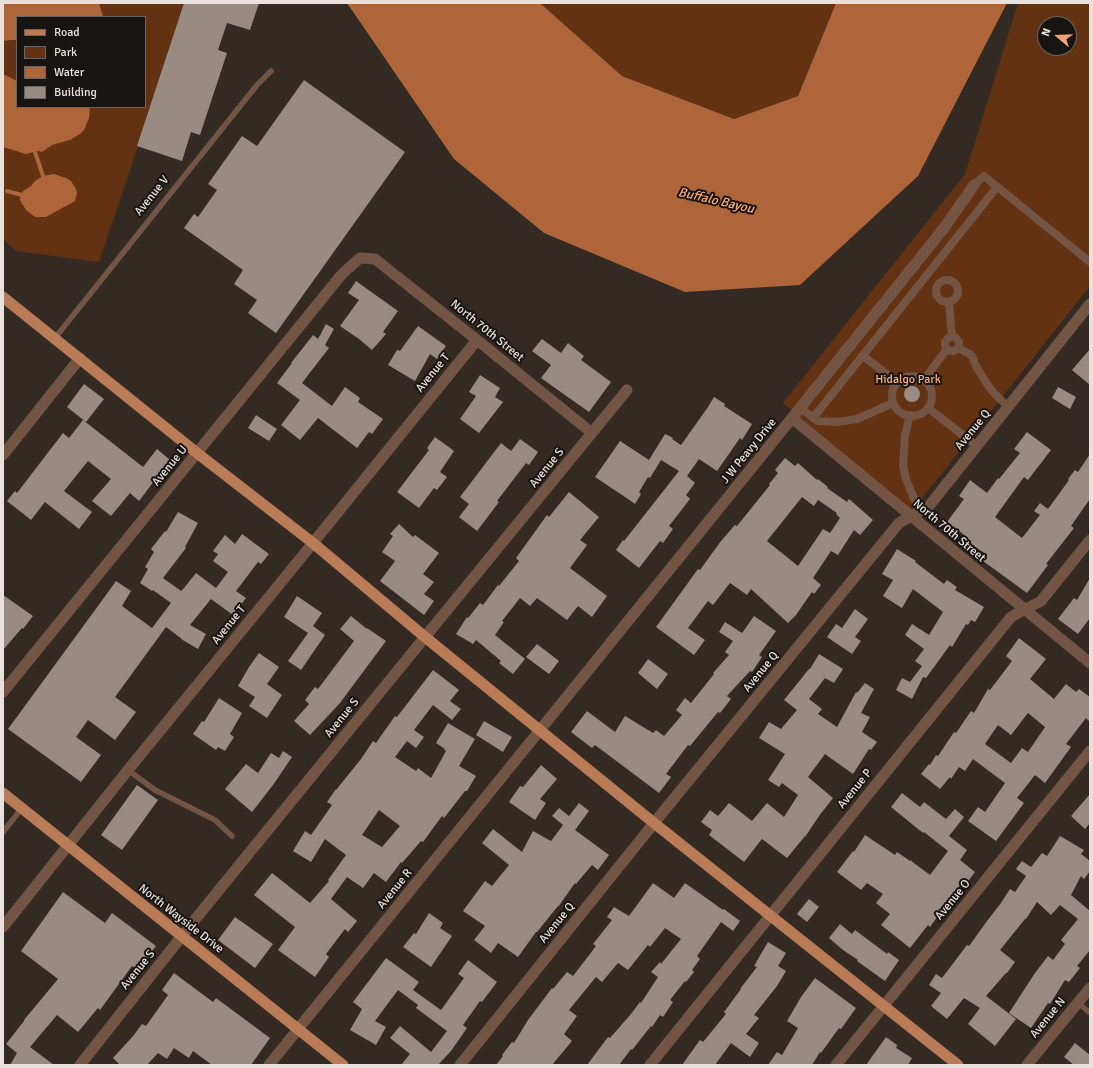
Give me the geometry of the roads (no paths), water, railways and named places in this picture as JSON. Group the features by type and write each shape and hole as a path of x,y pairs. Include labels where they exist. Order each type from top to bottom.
{"main road":[{"path":"3,297 197,453 313,543 425,637 654,823 958,1065"},
{"name":"North Wayside Drive","path":"3,793 343,1065"}],"street":[{"path":"974,186 984,176 1090,262"},
{"name":"J W Peavy Drive","path":"540,730 944,228 974,186"},
{"path":"813,418 997,187"},
{"name":"North 70th Street","path":"360,258 375,259 592,433"},
{"name":"Avenue U","path":"3,692 342,274 360,258"},
{"path":"949,302 952,337"},
{"name":"Avenue Q","path":"460,1065 654,823 899,523 929,506 1090,304"},
{"path":"952,337 956,338 959,342 958,348"},
{"path":"947,349 945,343 947,339 952,337"},
{"name":"Avenue T","path":"3,927 128,770 477,340"},
{"path":"958,348 972,356 985,381 993,392 1008,407"},
{"path":"947,349 952,351 958,348"},
{"path":"924,380 947,349"},
{"path":"863,356 897,382"},
{"path":"3,455 80,358"},
{"path":"909,376 916,376 924,380 931,388 931,402 928,408 923,412 910,416 900,411 893,403 892,392 897,382 902,378 909,376"},
{"name":"Avenue S","path":"80,1065 182,936 627,390"},
{"path":"800,408 818,421 844,421 857,418 893,403"},
{"path":"928,408 977,446"},
{"path":"910,416 905,435 903,465 906,479 915,501 923,510"},
{"name":"North 70th Street","path":"792,418 1090,663"},
{"name":"Avenue P","path":"650,1065 1011,617 1041,601 1090,540"},
{"name":"Avenue R","path":"269,1065 540,730"},
{"name":"Avenue O","path":"836,1065 1090,751"},
{"name":"Avenue N","path":"1027,1065 1090,988"}],"lane":[{"name":"Avenue V","path":"55,338 258,85 271,71"},
{"path":"128,770 155,790 215,820 232,836"},
{"path":"3,832 22,808"},
{"path":"1078,1003 1090,1013"}],"water":[{"path":"3,3 99,3 103,16 16,16 16,40 3,41"},
{"name":"Buffalo Bayou","path":"347,3 540,3 622,76 734,119 798,96 836,3 1007,3 918,176 800,285 685,292 544,233 454,159"},
{"path":"3,74 16,80 16,108 90,108 89,118 84,130 70,140 52,145 42,152 38,151 26,154 3,147"},
{"path":"54,174 71,181 77,193 75,201 46,217 35,217 26,210 20,200 23,191 43,176"}],"waterway":[{"path":"35,152 43,176"},
{"path":"7,191 22,195"}],"park label":[{"name":"Hidalgo Park","path":"908,380"}]}
